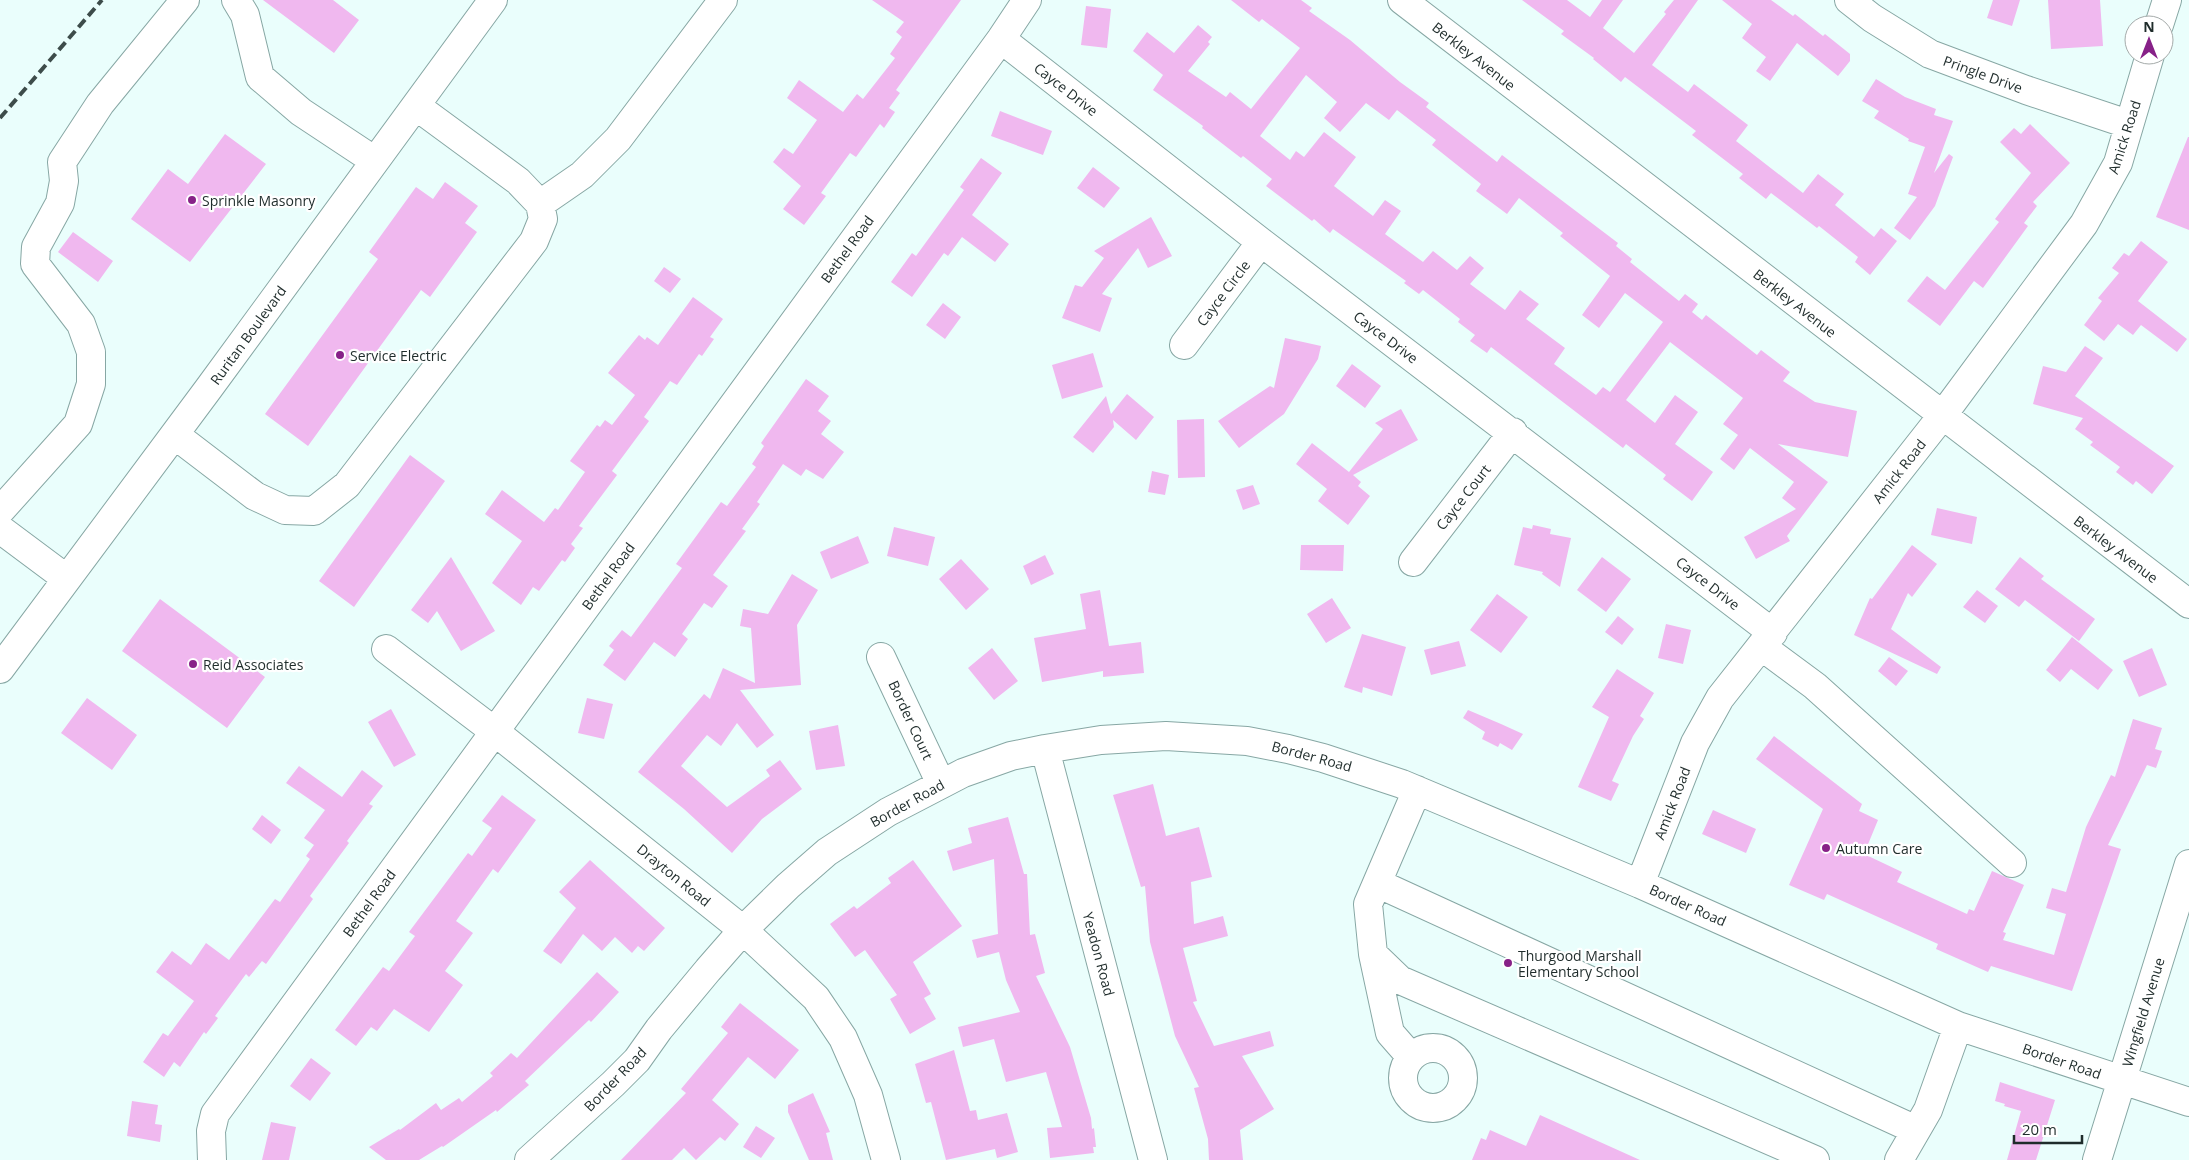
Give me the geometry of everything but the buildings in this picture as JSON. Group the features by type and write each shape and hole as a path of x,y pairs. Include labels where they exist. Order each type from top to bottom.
{"street":[{"path":"0,510 78,424 91,384 91,352 81,324 35,264 36,247 60,203 64,181 62,162 100,104 185,0"},
{"path":"236,0 245,15 260,76 301,112 376,161"},
{"name":"Ruritan Boulevard","path":"0,669 175,435 493,0"},
{"path":"540,204 582,175 618,139 723,0"},
{"name":"Bethel Road","path":"212,1160 212,1131 215,1114 1001,39 1027,0"},
{"name":"Berkley Avenue","path":"1402,0 2189,604"},
{"name":"Pringle Drive","path":"1849,0 1872,18 1930,54 2026,90 2128,124"},
{"path":"2162,15 2167,0"},
{"name":"Cayce Drive","path":"1001,39 1261,242 1513,432 1767,639 1815,686 2012,863"},
{"name":"Amick Road","path":"1640,884 1695,743 1720,698 1942,416 2084,224 2118,163 2147,65"},
{"path":"175,435 255,496 285,510 314,511 347,485 534,241 543,218 540,204 518,181 416,106"},
{"name":"Cayce Circle","path":"1184,345 1261,242"},
{"name":"Cayce Court","path":"1413,562 1513,432"},
{"path":"0,529 67,579"},
{"name":"Drayton Road","path":"386,649 494,731 743,930 816,998 843,1038 868,1094 886,1160"},
{"name":"Border Court","path":"880,657 941,784"},
{"name":"Border Road","path":"529,1160 637,1060 665,1022 743,930 788,886 827,852 888,812 941,784 1011,756 1046,748 1101,740 1166,736 1247,741 1323,758 1362,770 1417,790 1640,884 1958,1026 2189,1102"},
{"name":"Yeadon Road","path":"1046,748 1153,1160"},
{"path":"1410,1057 1390,1033 1373,954 1368,904 1417,790"},
{"name":"Wingfield Avenue","path":"2097,1160 2189,864"},
{"path":"1376,883 1916,1130"},
{"path":"1373,954 1400,980 1815,1160"},
{"path":"1898,1160 1928,1110 1958,1026"}],"railway":[{"path":"0,118 102,0"}],"place":[{"name":"Sprinkle Masonry","path":"192,200"},
{"name":"Service Electric","path":"340,355"},
{"name":"Reid Associates","path":"193,664"},
{"name":"Autumn Care","path":"1826,848"},
{"name":"Thurgood Marshall Elementary School","path":"1508,963"}]}
